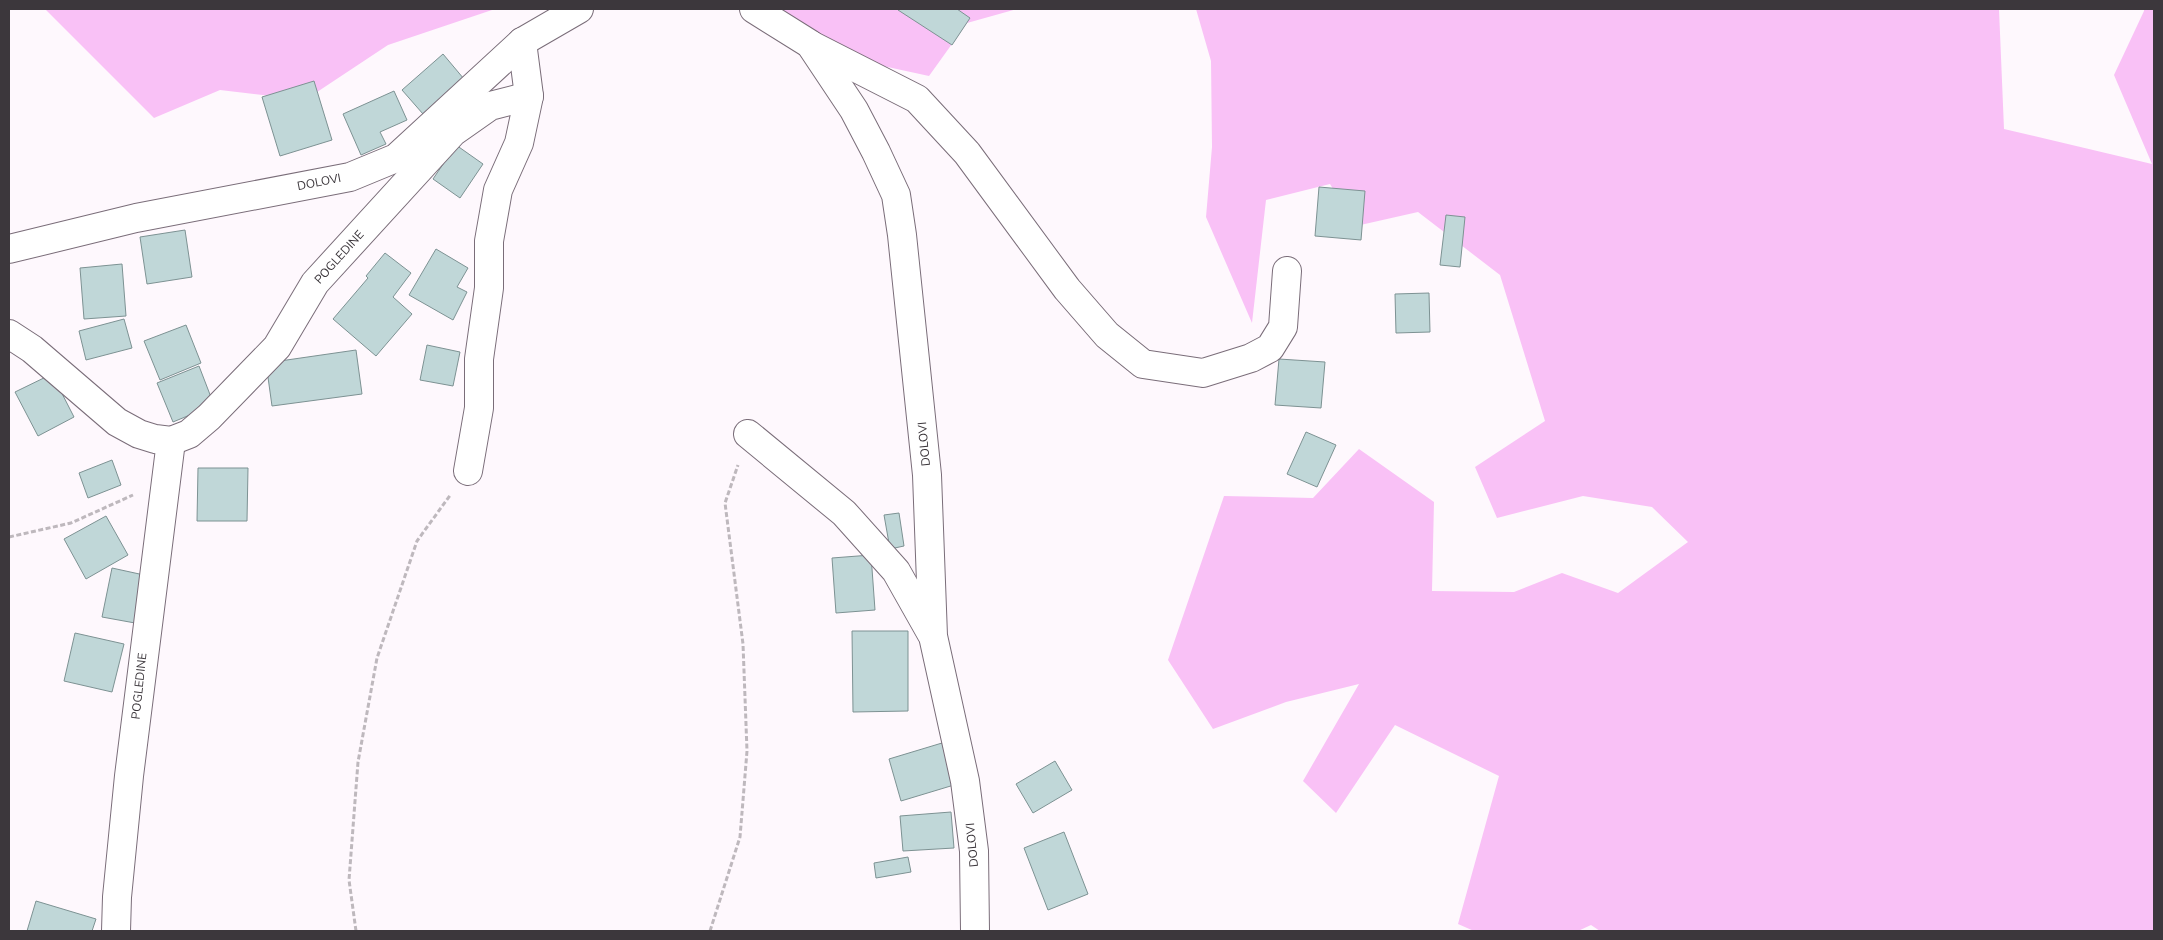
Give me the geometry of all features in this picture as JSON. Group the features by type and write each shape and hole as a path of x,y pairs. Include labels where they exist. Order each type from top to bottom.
{"street":[{"name":"DOLOVI","path":"9,249 136,218 350,177 396,158 522,42 579,9"},
{"name":"DOLOVI","path":"754,9 810,44 854,110 896,195 902,235 927,475 933,636 965,780 974,851 975,931"},
{"path":"468,471 479,408 479,359 489,288 490,232 498,190 519,143 529,96 522,42"},
{"path":"810,44 917,99 967,153 1067,289 1107,335 1143,364 1203,373 1251,358 1270,348 1284,327 1287,271"},
{"name":"POGLEDINE","path":"116,931 117,897 129,776 171,441 189,434 277,347 315,283 452,132 490,106 529,96"},
{"path":"9,334 32,349 117,422 139,434 171,441"},
{"path":"748,434 844,513 896,571 933,636"}],"path":[{"path":"710,931 740,837 747,751 743,644 725,504 748,434"},
{"path":"356,931 349,870 358,762 377,658 417,541 468,471"},
{"path":"9,537 71,523 119,502 166,478"}],"shaded area":[{"path":"45,9 495,9 388,45 305,100 220,90 154,118"},
{"path":"781,9 1017,9 967,23 929,76 837,56"},
{"path":"1196,9 1999,9 2004,129 2152,164 2114,75 2144,9 2154,9 2154,931 1600,931 1591,925 1578,931 1474,931 1458,924 1499,776 1395,725 1336,813 1303,781 1359,684 1286,702 1213,729 1168,660 1224,496 1313,498 1359,449 1434,502 1432,591 1514,592 1562,573 1618,593 1688,542 1652,507 1583,496 1497,518 1475,467 1545,421 1500,275 1418,212 1356,226 1330,184 1266,200 1252,323 1206,217 1212,147 1211,61"}],"building":[{"path":"898,9 957,9 970,18 952,45"},
{"path":"443,54 464,79 423,114 402,90"},
{"path":"314,81 332,140 280,156 262,97"},
{"path":"394,91 407,120 380,132 386,144 361,155 343,114"},
{"path":"456,145 483,164 460,198 433,179"},
{"path":"1319,187 1365,191 1361,240 1315,236"},
{"path":"1446,215 1465,217 1460,267 1440,265"},
{"path":"185,230 192,277 147,284 140,237"},
{"path":"436,249 468,268 457,287 467,292 453,320 409,295"},
{"path":"385,253 411,273 393,297 412,314 376,356 333,319 368,278 366,276"},
{"path":"122,264 126,316 84,319 80,268"},
{"path":"1429,293 1430,332 1396,333 1395,294"},
{"path":"124,319 132,348 86,360 79,331"},
{"path":"186,325 201,363 160,380 144,341"},
{"path":"427,345 460,352 453,386 420,380"},
{"path":"356,350 362,394 272,406 266,363"},
{"path":"1279,359 1325,362 1321,408 1275,405"},
{"path":"199,366 214,405 173,422 157,383"},
{"path":"52,374 74,417 38,436 15,392"},
{"path":"1306,432 1336,445 1317,487 1287,474"},
{"path":"112,460 121,485 88,498 79,473"},
{"path":"198,468 248,468 247,521 197,521"},
{"path":"899,513 904,546 890,549 884,515"},
{"path":"106,516 128,555 86,579 64,539"},
{"path":"871,555 875,610 836,613 832,558"},
{"path":"112,568 144,575 135,623 102,617"},
{"path":"852,631 908,631 908,711 853,712"},
{"path":"75,633 124,644 112,692 64,681"},
{"path":"942,743 954,785 901,801 889,759"},
{"path":"1055,761 1072,790 1033,813 1016,784"},
{"path":"951,812 954,848 903,851 900,816"},
{"path":"1064,832 1088,894 1048,910 1024,848"},
{"path":"908,857 911,872 876,878 874,863"},
{"path":"36,901 96,919 92,931 27,931"}]}
